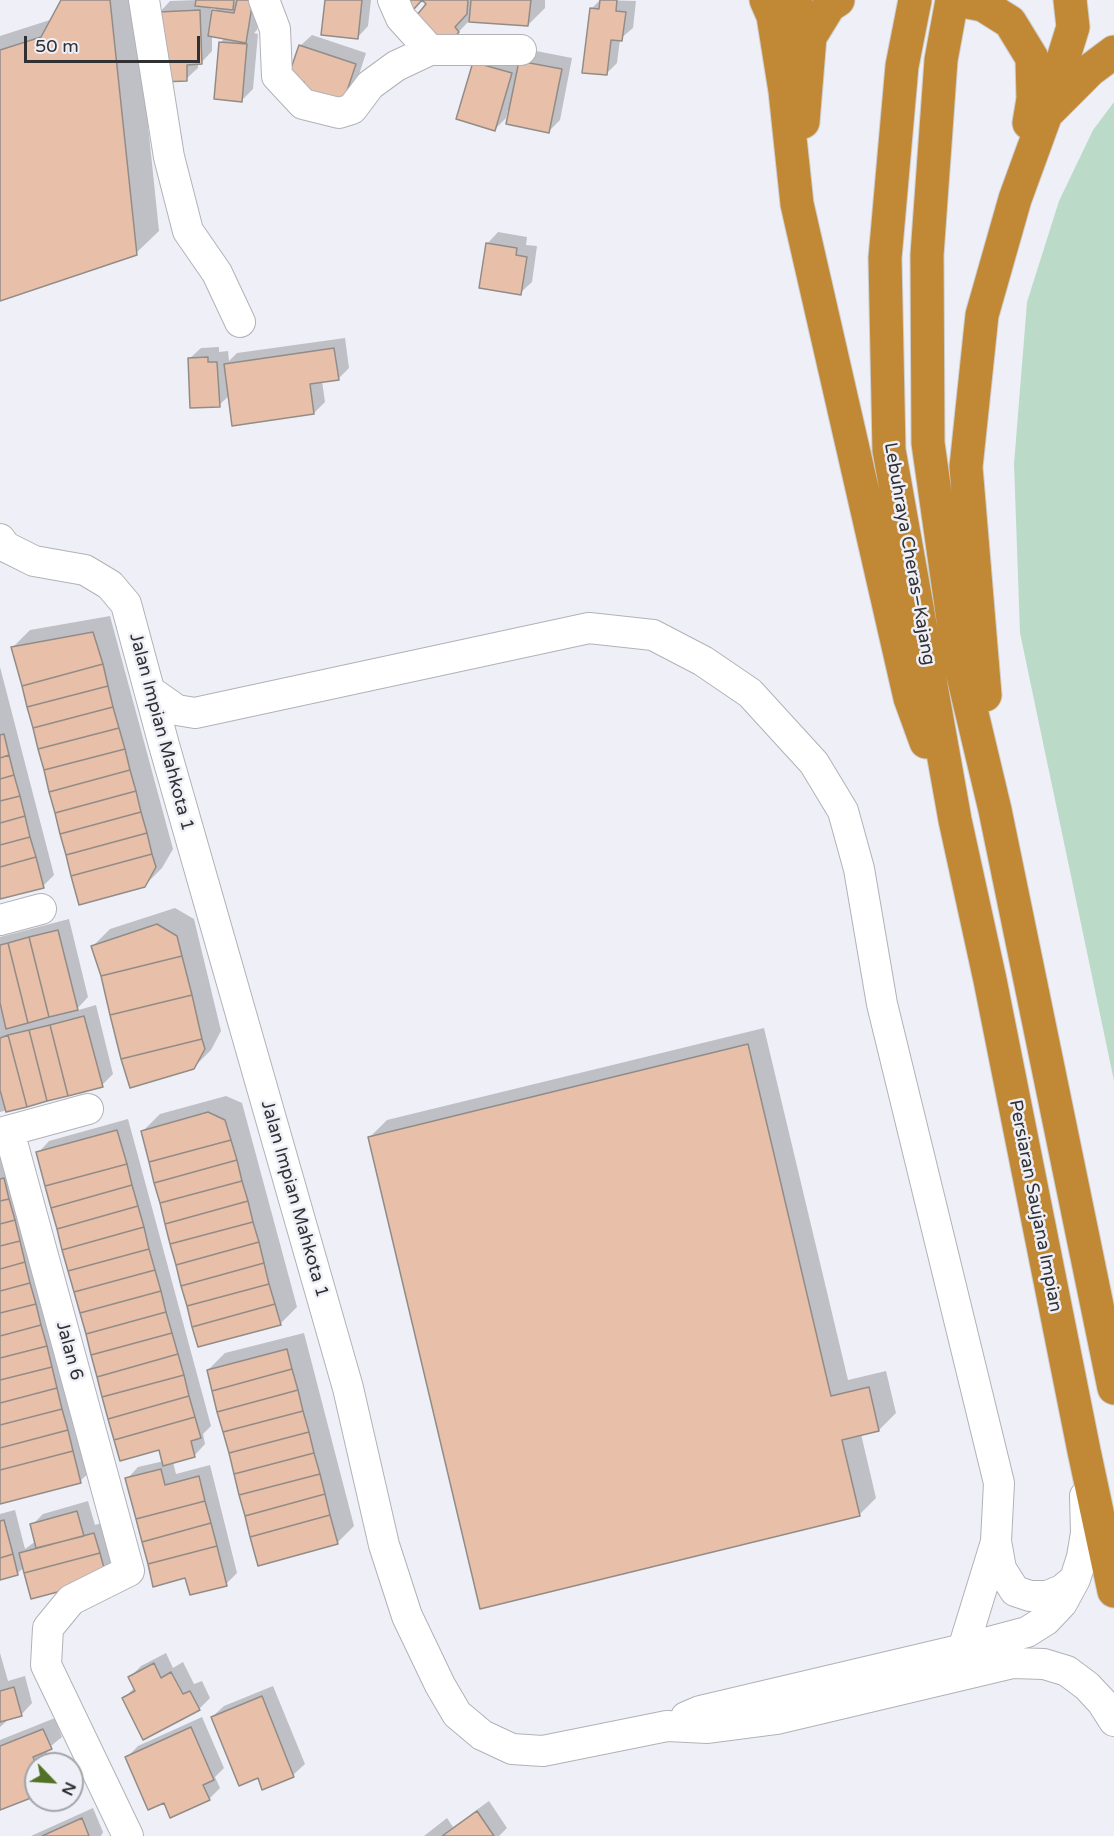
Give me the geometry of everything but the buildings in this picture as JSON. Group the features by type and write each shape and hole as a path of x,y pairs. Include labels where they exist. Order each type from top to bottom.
{"highway":[{"path":"766,0 773,16 785,91 797,204 910,698 955,820"},
{"path":"785,91 796,0"},
{"path":"797,204 810,38 829,6 838,0"},
{"name":"Lebuhraya Cheras–Kajang","path":"915,0 902,66 885,258 889,450 955,820"},
{"name":"Lebuhraya Cheras–Kajang","path":"952,0 941,60 927,255 928,444 958,655 995,810"},
{"path":"957,0 983,5 1010,22 1032,58 1033,99 1015,199"},
{"path":"1070,0 1073,27 1046,114 1015,199 982,315 966,467 995,810 1114,1388"},
{"path":"1046,114 1090,70 1114,52"},
{"name":"Persiaran Saujana Impian","path":"955,820 990,980 1114,1591"}],"street":[{"path":"144,0 169,157 188,231 217,273 240,322"},
{"path":"264,0 275,29 277,76 303,104 339,113 352,109 370,85 396,66 430,50 521,50"},
{"path":"393,0 401,18 430,50"},
{"name":"Jalan Impian Mahkota 1","path":"0,539 6,547 34,561 85,570 110,585 126,604 164,746 348,1388 384,1545 407,1616 440,1685 457,1714 482,1735 512,1749 543,1751 667,1726 708,1728 777,1719 965,1662"},
{"path":"150,691 177,710 195,713 590,628 653,635 703,661 750,693 814,763 843,811 859,869 882,1004 999,1483 996,1541 965,1662"},
{"path":"164,746 176,730 195,713"},
{"path":"0,920 41,909"},
{"path":"5,1132 88,1109"},
{"name":"Jalan 6","path":"5,1132 129,1571 71,1600 48,1628 46,1665 128,1836"},
{"path":"965,1662 1027,1632 1046,1620 1062,1603 1075,1580 1086,1533 1084,1451"},
{"path":"996,1541 1001,1569 1015,1591 1030,1596 1047,1596 1062,1590 1075,1580"},
{"path":"965,1662 1044,1664 1067,1671 1087,1686 1102,1702 1114,1721"}],"green space":[{"path":"1114,102 1114,1081 1020,633 1014,464 1027,302 1059,201 1093,130"}]}
